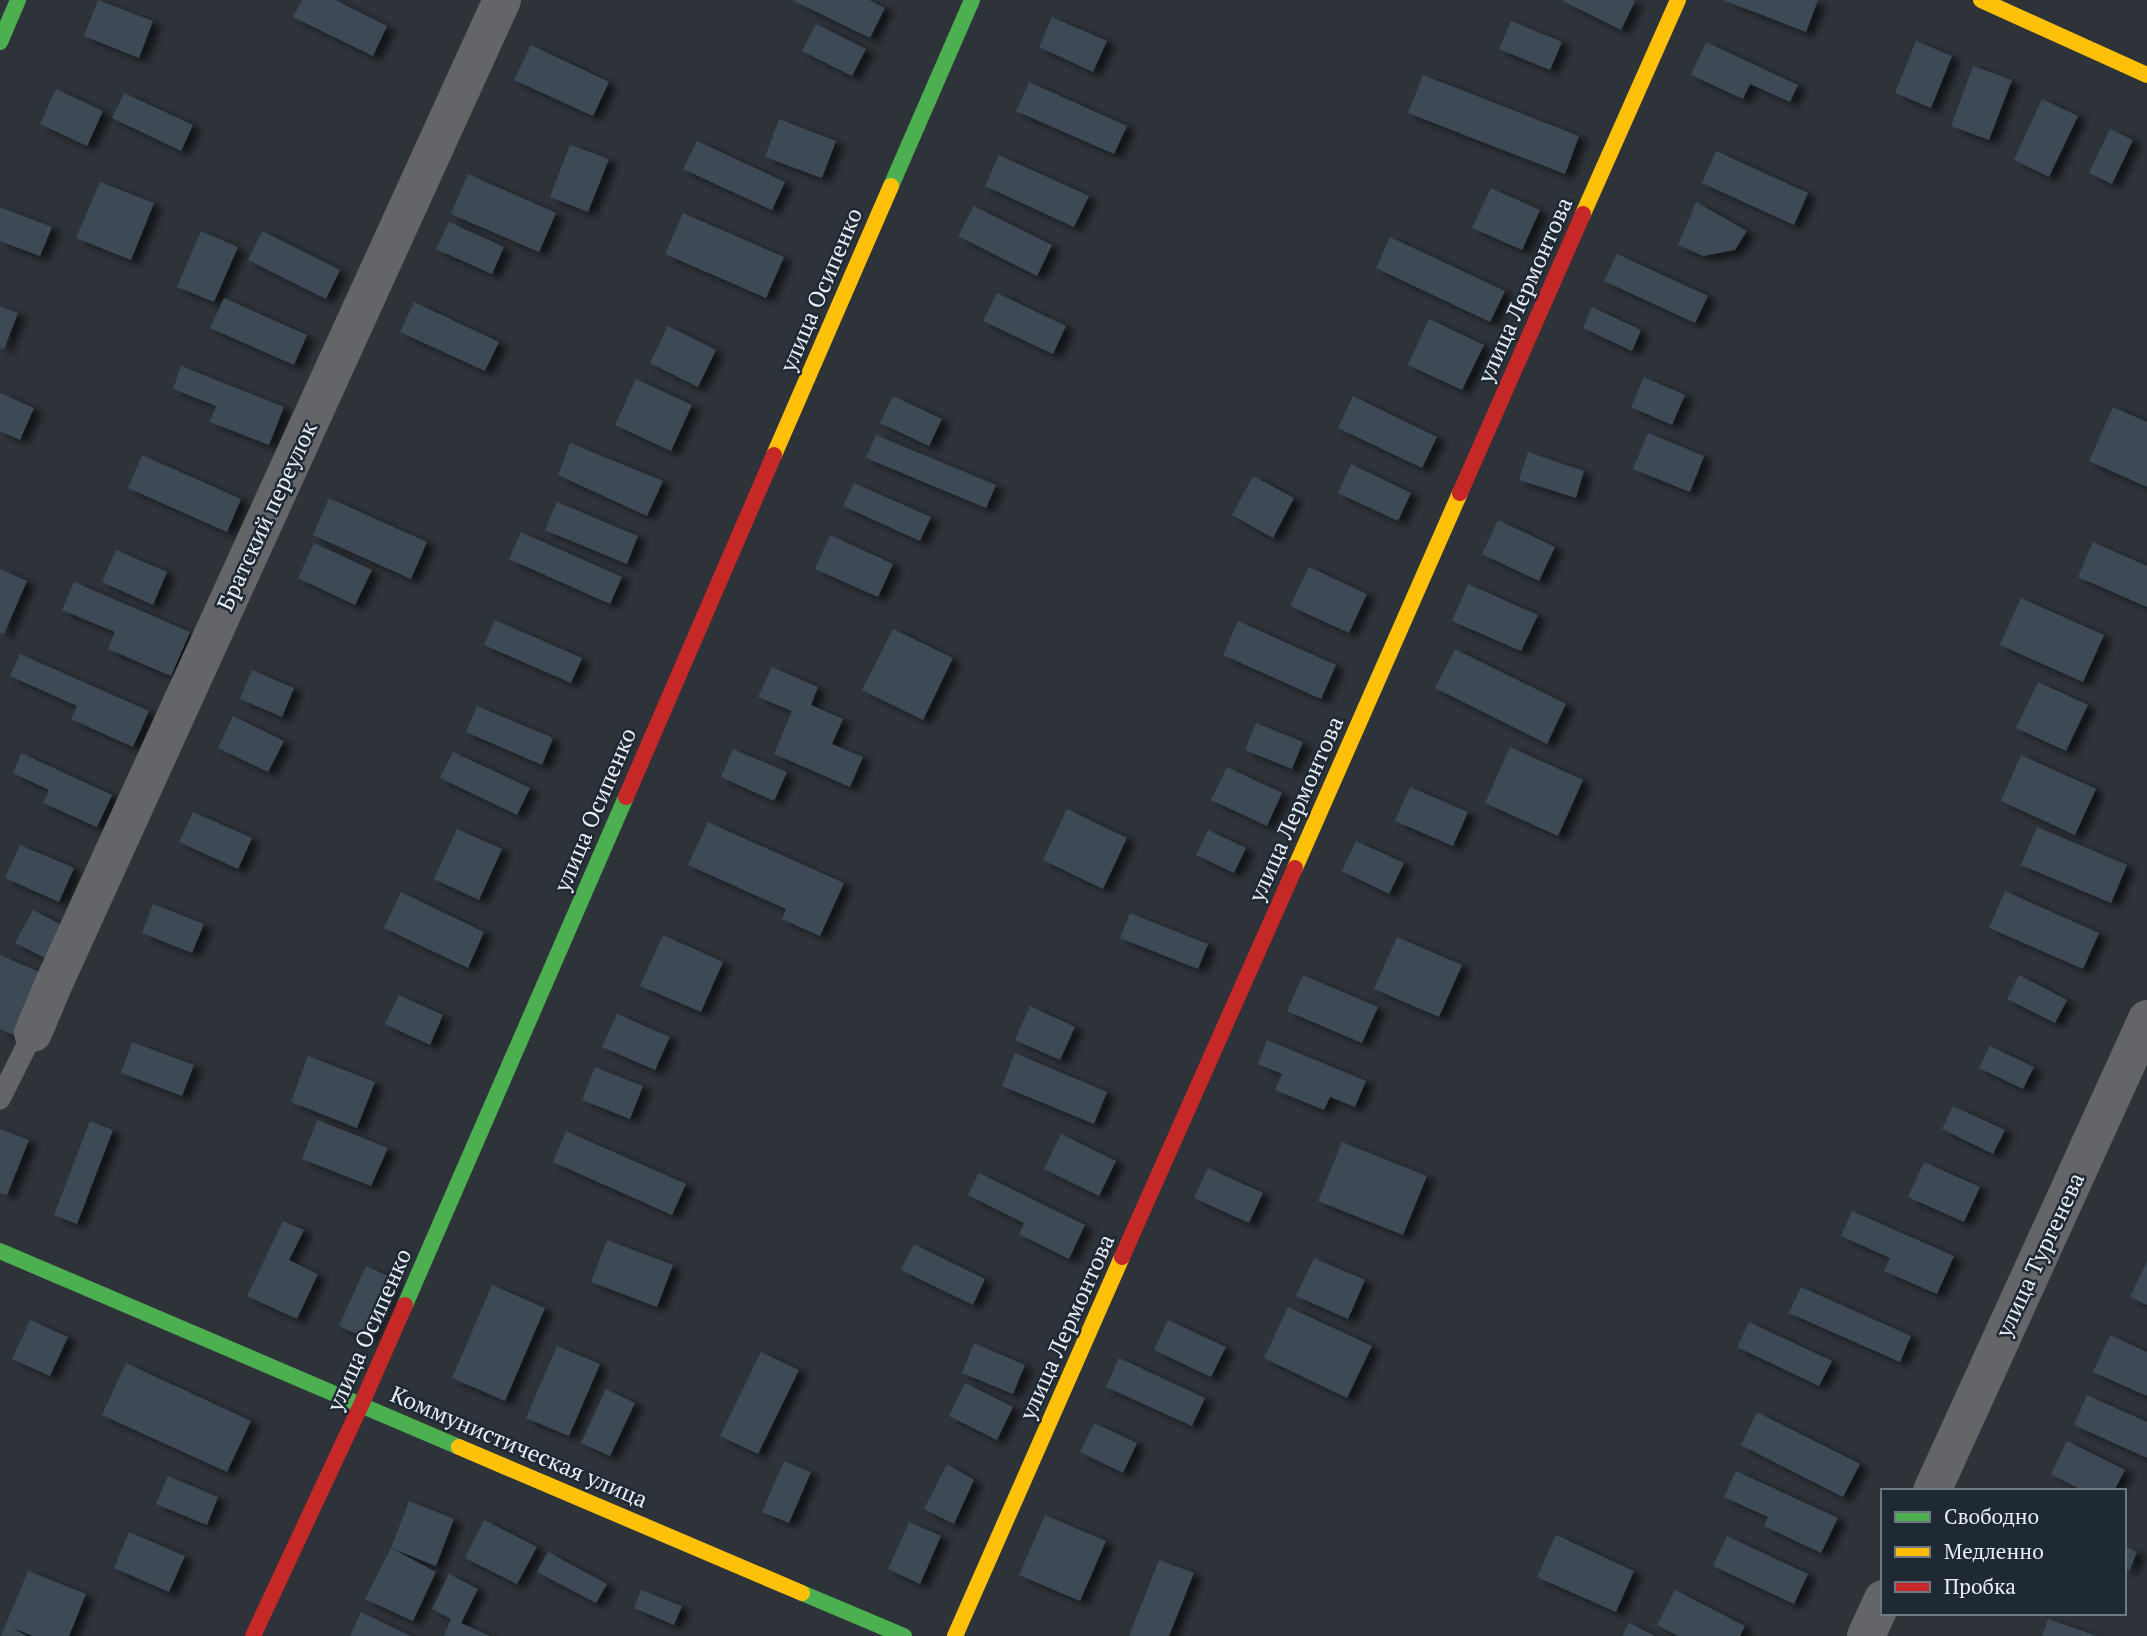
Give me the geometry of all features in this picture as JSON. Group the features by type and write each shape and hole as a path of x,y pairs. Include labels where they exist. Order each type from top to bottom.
{"street":[{"path":"0,42 18,0"},
{"name":"Братский переулок","path":"33,1033 502,0"},
{"name":"улица Осипенко","path":"253,1636 361,1405 972,0"},
{"name":"улица Лермонтова","path":"955,1636 1678,0"},
{"path":"1981,0 2147,75"},
{"name":"улица Тургенева","path":"1933,1489 2147,1019"},
{"name":"Коммунистическая улица","path":"0,1251 904,1636"},
{"path":"1866,1636 1881,1603"}],"lane":[{"path":"0,1099 33,1033"}],"building":[{"path":"98,0 153,21 139,58 84,36"},
{"path":"302,0 335,0 387,26 373,56 293,17"},
{"path":"792,0 869,0 885,8 870,38"},
{"path":"1561,0 1633,0 1635,1 1621,30"},
{"path":"1723,0 1818,0 1806,32"},
{"path":"1052,17 1107,41 1093,72 1039,47"},
{"path":"1511,21 1562,42 1550,70 1499,49"},
{"path":"816,24 866,49 852,76 802,51"},
{"path":"1916,41 1952,56 1931,108 1895,93"},
{"path":"1706,42 1798,85 1790,102 1750,84 1743,99 1691,75"},
{"path":"531,45 609,82 593,116 514,80"},
{"path":"1973,66 2012,80 1989,140 1951,126"},
{"path":"1423,75 1579,136 1565,174 1408,113"},
{"path":"1029,82 1127,126 1114,154 1016,111"},
{"path":"56,89 103,111 87,146 40,124"},
{"path":"124,93 193,125 181,151 112,118"},
{"path":"2042,99 2078,116 2049,177 2014,160"},
{"path":"779,119 836,141 822,178 765,157"},
{"path":"2110,129 2133,140 2112,184 2089,173"},
{"path":"697,141 785,182 772,210 683,169"},
{"path":"570,145 609,159 588,212 550,197"},
{"path":"1716,151 1808,193 1794,225 1702,183"},
{"path":"999,155 1089,196 1074,227 985,186"},
{"path":"468,174 556,213 539,252 451,214"},
{"path":"100,182 154,203 131,260 76,238"},
{"path":"1491,188 1540,210 1522,250 1472,228"},
{"path":"1696,202 1747,231 1735,250 1703,256 1678,245"},
{"path":"974,206 1052,245 1037,276 958,236"},
{"path":"0,207 52,227 40,256 0,241"},
{"path":"683,213 784,257 766,298 665,254"},
{"path":"449,222 504,247 492,274 436,249"},
{"path":"201,231 238,247 214,302 177,287"},
{"path":"262,231 340,270 326,299 248,260"},
{"path":"1390,237 1505,291 1490,322 1376,268"},
{"path":"1617,254 1708,296 1695,323 1604,281"},
{"path":"997,293 1066,326 1053,354 983,321"},
{"path":"224,298 307,335 294,365 210,328"},
{"path":"414,302 499,342 485,371 400,332"},
{"path":"0,306 18,313 4,349 0,348"},
{"path":"1592,307 1641,330 1632,351 1583,328"},
{"path":"1429,319 1484,345 1462,390 1408,365"},
{"path":"668,326 716,350 698,387 650,363"},
{"path":"181,366 284,407 269,445 210,422 216,406 173,389"},
{"path":"1644,377 1685,395 1672,425 1631,407"},
{"path":"636,379 692,405 671,451 615,425"},
{"path":"0,393 34,408 20,440 0,431"},
{"path":"893,396 942,419 929,446 880,423"},
{"path":"1353,396 1437,437 1422,468 1338,428"},
{"path":"2113,407 2147,422 2147,487 2089,461"},
{"path":"1648,433 1704,456 1690,492 1633,469"},
{"path":"876,435 996,485 986,508 866,458"},
{"path":"570,443 663,481 647,516 558,475"},
{"path":"1528,452 1584,471 1576,498 1519,480"},
{"path":"142,455 241,499 227,532 128,488"},
{"path":"1351,464 1411,493 1398,521 1338,493"},
{"path":"1253,476 1294,498 1273,538 1232,515"},
{"path":"854,483 931,517 920,541 843,506"},
{"path":"329,498 427,542 411,579 313,535"},
{"path":"557,502 638,536 627,564 545,530"},
{"path":"1498,520 1555,547 1539,581 1482,554"},
{"path":"521,532 622,577 610,604 509,559"},
{"path":"830,535 893,564 878,597 815,569"},
{"path":"2093,542 2147,566 2147,607 2078,577"},
{"path":"314,543 372,570 355,605 298,578"},
{"path":"116,550 167,572 153,605 102,582"},
{"path":"1309,567 1367,594 1349,633 1290,606"},
{"path":"0,569 27,581 4,634 0,632"},
{"path":"74,582 190,632 171,676 108,649 115,632 62,610"},
{"path":"1468,584 1538,615 1521,651 1452,621"},
{"path":"2021,598 2104,635 2083,682 2000,645"},
{"path":"495,620 582,658 571,683 484,645"},
{"path":"1238,621 1336,665 1321,699 1223,655"},
{"path":"893,629 953,658 923,720 862,690"},
{"path":"1455,649 1566,704 1547,744 1435,688"},
{"path":"20,654 149,711 133,747 71,719 77,706 10,676"},
{"path":"772,667 818,687 811,705 843,719 832,744 863,757 850,787 774,754 792,711 758,697"},
{"path":"252,670 294,688 282,717 240,699"},
{"path":"2038,682 2088,705 2066,751 2016,728"},
{"path":"477,706 553,738 542,765 466,732"},
{"path":"233,716 284,741 268,772 218,748"},
{"path":"1256,723 1303,742 1292,769 1245,750"},
{"path":"1510,747 1583,780 1558,836 1485,803"},
{"path":"733,749 787,772 774,801 721,777"},
{"path":"453,752 530,788 517,815 440,778"},
{"path":"21,753 112,795 97,827 43,803 49,790 13,773"},
{"path":"2021,755 2096,789 2075,835 2001,801"},
{"path":"1227,767 1282,793 1267,826 1211,800"},
{"path":"1410,787 1468,812 1453,846 1395,821"},
{"path":"1067,809 1127,838 1103,889 1043,860"},
{"path":"193,812 252,838 238,869 179,842"},
{"path":"708,822 844,883 820,936 782,919 786,909 688,865"},
{"path":"2037,827 2127,865 2111,903 2021,865"},
{"path":"457,829 502,849 479,900 434,879"},
{"path":"1208,830 1246,848 1234,873 1196,855"},
{"path":"1356,841 1404,863 1389,894 1342,871"},
{"path":"20,845 74,868 59,902 5,878"},
{"path":"2005,891 2099,933 2083,969 1989,928"},
{"path":"401,892 484,932 468,968 384,928"},
{"path":"153,904 204,924 192,953 142,933"},
{"path":"33,910 66,927 49,960 15,943"},
{"path":"1130,913 1208,944 1198,969 1120,938"},
{"path":"663,935 723,962 701,1012 640,986"},
{"path":"1397,937 1462,965 1439,1017 1374,989"},
{"path":"0,955 51,977 25,1040 0,1029"},
{"path":"1303,975 1378,1007 1362,1043 1287,1011"},
{"path":"2019,975 2067,1000 2055,1023 2007,999"},
{"path":"399,995 443,1015 430,1045 385,1024"},
{"path":"1030,1006 1075,1027 1060,1060 1015,1040"},
{"path":"617,1014 670,1037 655,1070 602,1047"},
{"path":"1267,1040 1366,1081 1355,1107 1330,1097 1324,1110 1275,1090 1282,1074 1258,1064"},
{"path":"132,1042 194,1065 182,1096 121,1073"},
{"path":"1990,1046 2034,1067 2023,1089 1979,1068"},
{"path":"1015,1053 1107,1092 1094,1124 1002,1086"},
{"path":"308,1056 375,1082 357,1128 291,1102"},
{"path":"595,1067 643,1086 630,1119 582,1100"},
{"path":"1953,1106 2005,1130 1993,1154 1942,1129"},
{"path":"317,1120 388,1148 371,1186 302,1159"},
{"path":"90,1121 113,1130 77,1224 54,1215"},
{"path":"0,1129 29,1140 7,1195 0,1193"},
{"path":"566,1131 686,1184 672,1215 553,1162"},
{"path":"1061,1134 1116,1161 1099,1196 1044,1169"},
{"path":"1342,1142 1427,1176 1403,1235 1318,1201"},
{"path":"1924,1162 1980,1187 1964,1222 1908,1197"},
{"path":"1208,1168 1263,1193 1249,1223 1194,1198"},
{"path":"979,1173 1085,1225 1069,1259 1019,1234 1024,1223 968,1195"},
{"path":"1852,1211 1954,1256 1937,1294 1884,1271 1890,1258 1841,1236"},
{"path":"283,1221 304,1230 289,1260 318,1274 297,1319 247,1296"},
{"path":"607,1240 673,1265 657,1307 591,1282"},
{"path":"914,1244 985,1279 973,1305 901,1270"},
{"path":"1314,1258 1365,1280 1348,1319 1296,1296"},
{"path":"2147,1261 2147,1305 2130,1297"},
{"path":"366,1266 395,1279 368,1339 339,1326"},
{"path":"492,1285 545,1308 505,1401 452,1378"},
{"path":"1801,1287 1911,1336 1900,1362 1789,1313"},
{"path":"1288,1307 1372,1346 1347,1398 1264,1358"},
{"path":"30,1320 68,1337 50,1376 12,1359"},
{"path":"1168,1320 1226,1347 1211,1377 1154,1350"},
{"path":"1749,1322 1832,1361 1819,1386 1737,1347"},
{"path":"2110,1335 2147,1352 2147,1396 2093,1372"},
{"path":"974,1343 1025,1365 1013,1394 962,1373"},
{"path":"557,1346 600,1364 569,1436 526,1418"},
{"path":"761,1352 799,1370 758,1454 720,1436"},
{"path":"1119,1358 1205,1398 1192,1426 1106,1387"},
{"path":"126,1363 251,1421 227,1472 102,1415"},
{"path":"965,1383 1013,1407 997,1440 949,1416"},
{"path":"606,1389 635,1403 610,1456 581,1443"},
{"path":"2087,1395 2147,1422 2147,1458 2074,1425"},
{"path":"1757,1412 1860,1464 1843,1497 1741,1445"},
{"path":"1094,1423 1137,1443 1123,1473 1080,1452"},
{"path":"2067,1441 2125,1470 2115,1489 2079,1489 2051,1474"},
{"path":"784,1461 811,1472 789,1523 762,1512"},
{"path":"947,1464 974,1480 954,1524 924,1509"},
{"path":"1736,1471 1838,1518 1821,1553 1764,1526 1768,1517 1724,1497"},
{"path":"168,1476 218,1497 207,1525 156,1504"},
{"path":"409,1501 454,1519 436,1566 391,1548"},
{"path":"1045,1515 1106,1541 1080,1601 1019,1575"},
{"path":"484,1520 537,1547 517,1584 465,1558"},
{"path":"909,1522 941,1536 920,1584 888,1569"},
{"path":"129,1532 185,1556 169,1592 114,1568"},
{"path":"1556,1535 1634,1571 1616,1612 1537,1577"},
{"path":"1727,1536 1808,1574 1794,1604 1713,1566"},
{"path":"2126,1547 2137,1552 2129,1571 2126,1570"},
{"path":"391,1548 436,1572 413,1621 365,1599"},
{"path":"548,1552 607,1584 596,1603 537,1572"},
{"path":"1159,1560 1194,1573 1169,1636 1129,1636"},
{"path":"28,1571 86,1594 69,1636 33,1636 10,1627 27,1636 1,1636"},
{"path":"449,1574 478,1589 461,1623 490,1636 444,1636 451,1619 432,1609"},
{"path":"641,1590 682,1606 674,1625 634,1608"},
{"path":"1675,1590 1745,1626 1740,1636 1678,1636 1657,1625"},
{"path":"361,1612 411,1636 350,1636"},
{"path":"2048,1619 2097,1636 2042,1636"},
{"path":"1629,1623 1655,1636 1622,1636"}],"traffic: fast":[{"path":"0,42 18,0"},
{"path":"891,186 972,0"},
{"path":"405,1305 626,797"},
{"path":"0,1251 459,1447"},
{"path":"802,1593 904,1636"}],"traffic: slow":[{"path":"1583,214 1678,0"},
{"path":"1981,0 2147,75"},
{"path":"774,455 891,186"},
{"path":"1295,868 1460,493"},
{"path":"955,1636 1122,1257"},
{"path":"459,1447 802,1593"}],"traffic: jam":[{"path":"1460,493 1583,214"},
{"path":"626,797 774,455"},
{"path":"1122,1257 1295,868"},
{"path":"253,1636 405,1305"}]}
